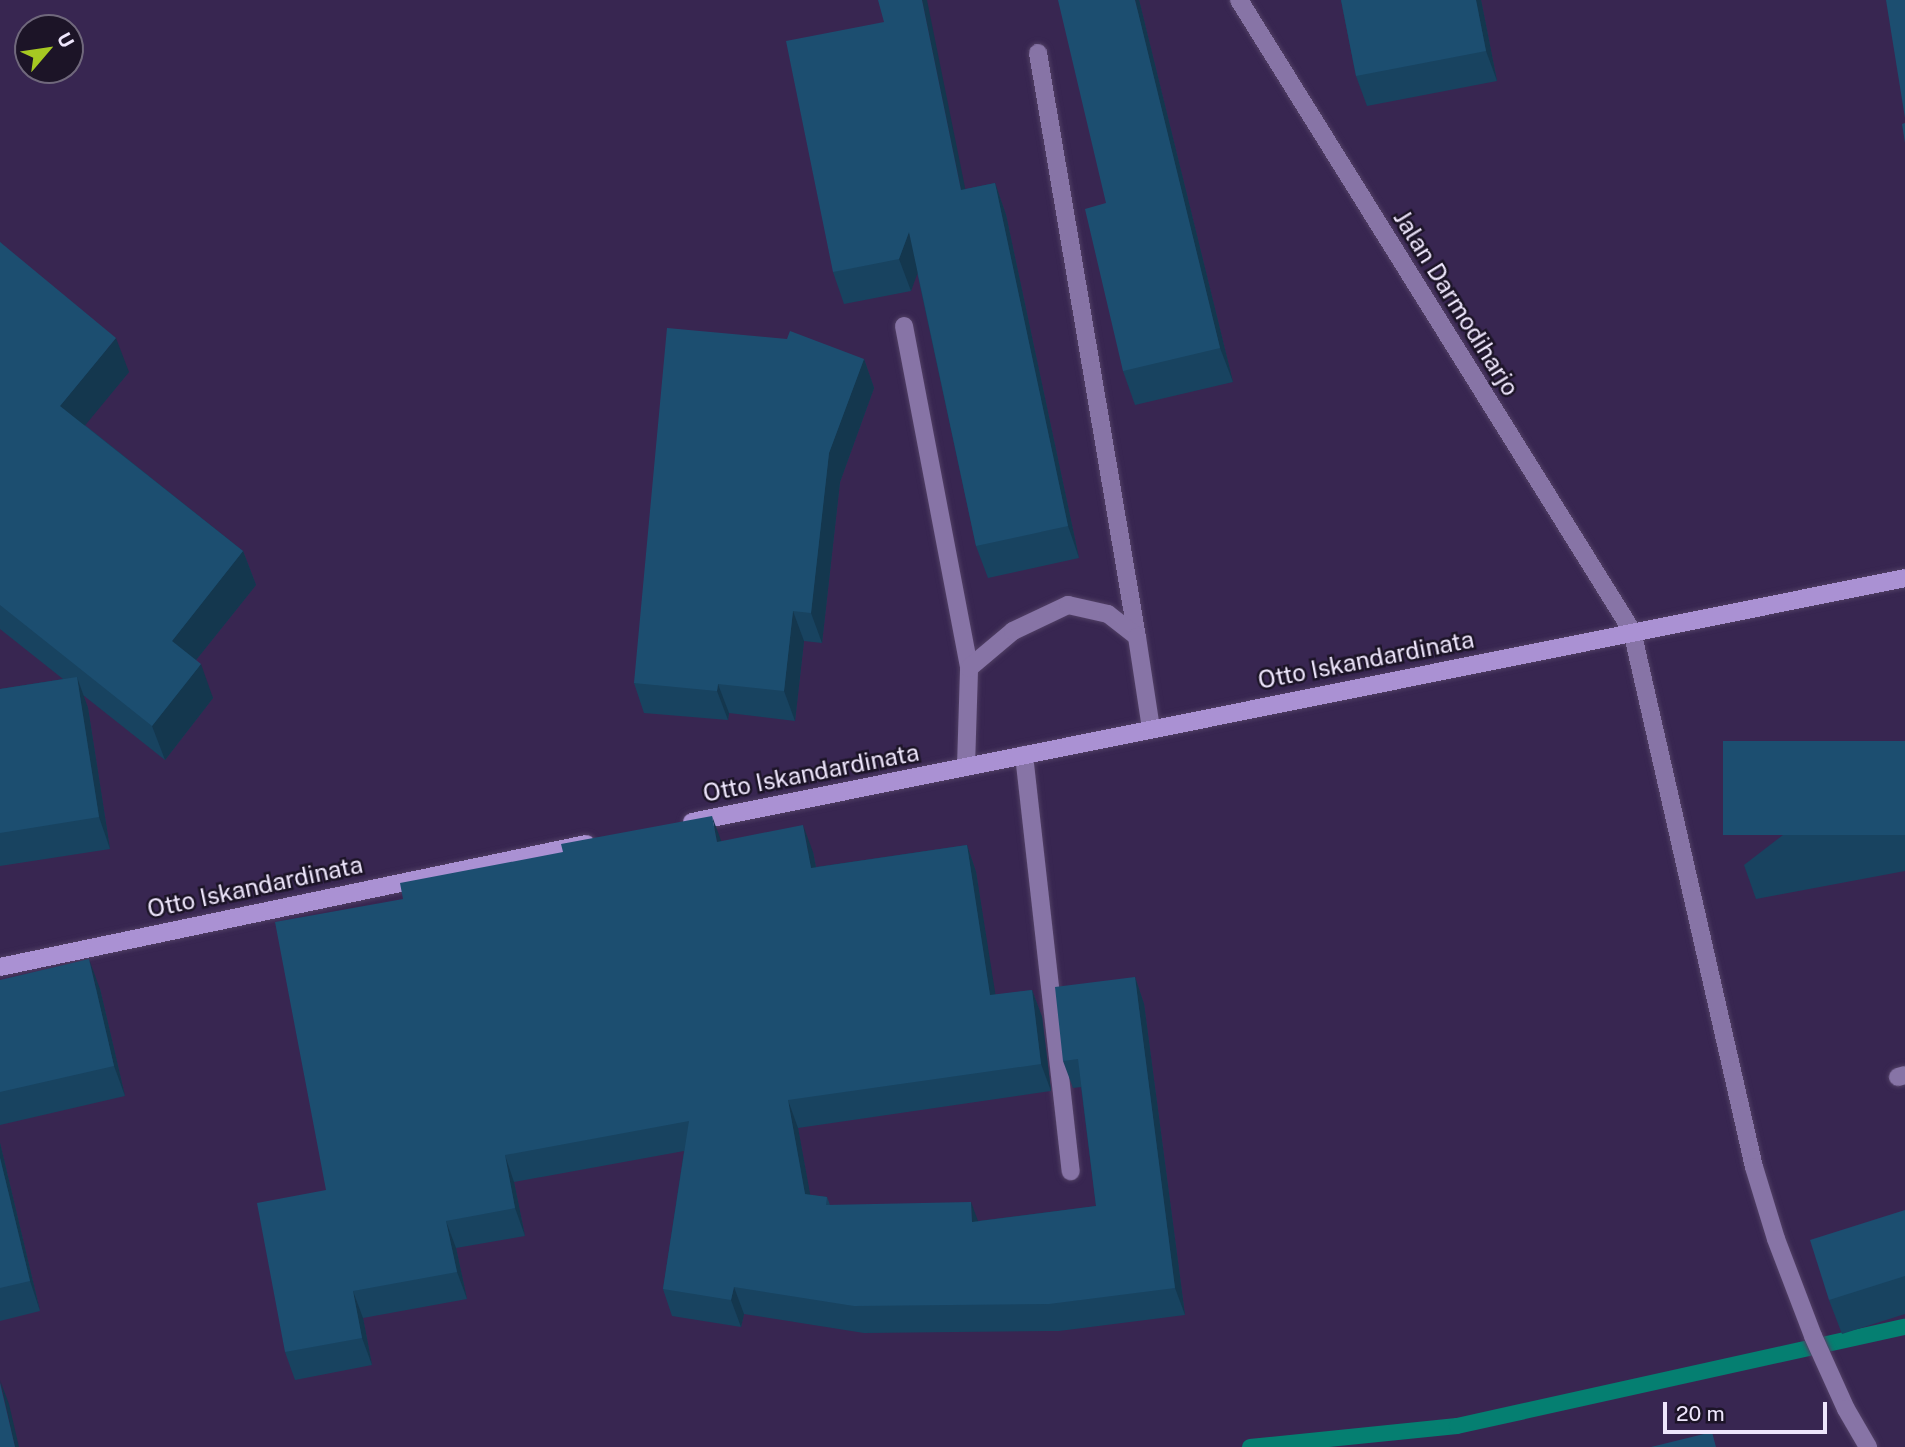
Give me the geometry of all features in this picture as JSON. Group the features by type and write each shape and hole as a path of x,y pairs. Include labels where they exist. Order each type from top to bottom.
{"main road":[{"name":"Otto Iskandardinata","path":"669,827 1905,578"},
{"name":"Otto Iskandardinata","path":"0,967 602,840"}],"street":[{"name":"Jalan Darmodiharjo","path":"1239,0 1632,631 1754,1167 1776,1239 1813,1336 1846,1409 1868,1447"},
{"path":"1038,53 1151,729"},
{"path":"904,326 969,668 966,766"},
{"path":"969,668 1013,631 1068,605 1108,614 1137,637"},
{"path":"1024,755 1071,1171"}],"building":[{"path":"878,0 922,0 961,190 995,183 1068,526 976,546 909,232 899,259 833,272 786,41 884,22"},
{"path":"1058,0 1135,0 1220,348 1123,371 1085,209 1106,203"},
{"path":"1341,0 1476,0 1486,51 1356,76"},
{"path":"1886,0 1905,0 1905,118"},
{"path":"0,242 116,338 60,406 243,551 172,641 201,664 152,726 0,605"},
{"path":"667,328 787,339 790,331 864,359 829,453 811,613 793,611 784,691 718,684 717,691 634,683"},
{"path":"77,677 99,817 0,833 0,689"},
{"path":"1723,741 1905,741 1905,835 1723,835"},
{"path":"712,816 717,842 803,825 811,868 967,845 990,995 1032,990 1041,1064 788,1100 805,1194 827,1197 826,1205 971,1202 972,1222 1096,1206 1078,1059 1063,1061 1055,987 1135,977 1175,1288 1049,1304 854,1306 734,1287 731,1300 663,1289 689,1121 505,1155 515,1208 446,1221 457,1272 353,1291 362,1338 285,1352 257,1203 326,1190 275,922 403,899 400,883 563,852 561,844"},
{"path":"89,959 114,1066 0,1092 0,980"},
{"path":"0,1158 30,1281 0,1288"},
{"path":"1905,1210 1905,1276 1829,1300 1810,1240"},
{"path":"0,1383 15,1447 0,1447"},
{"path":"1712,1432 1716,1447 1651,1447"}],"waterway":[{"path":"1250,1447 1457,1426 1905,1327"}]}
